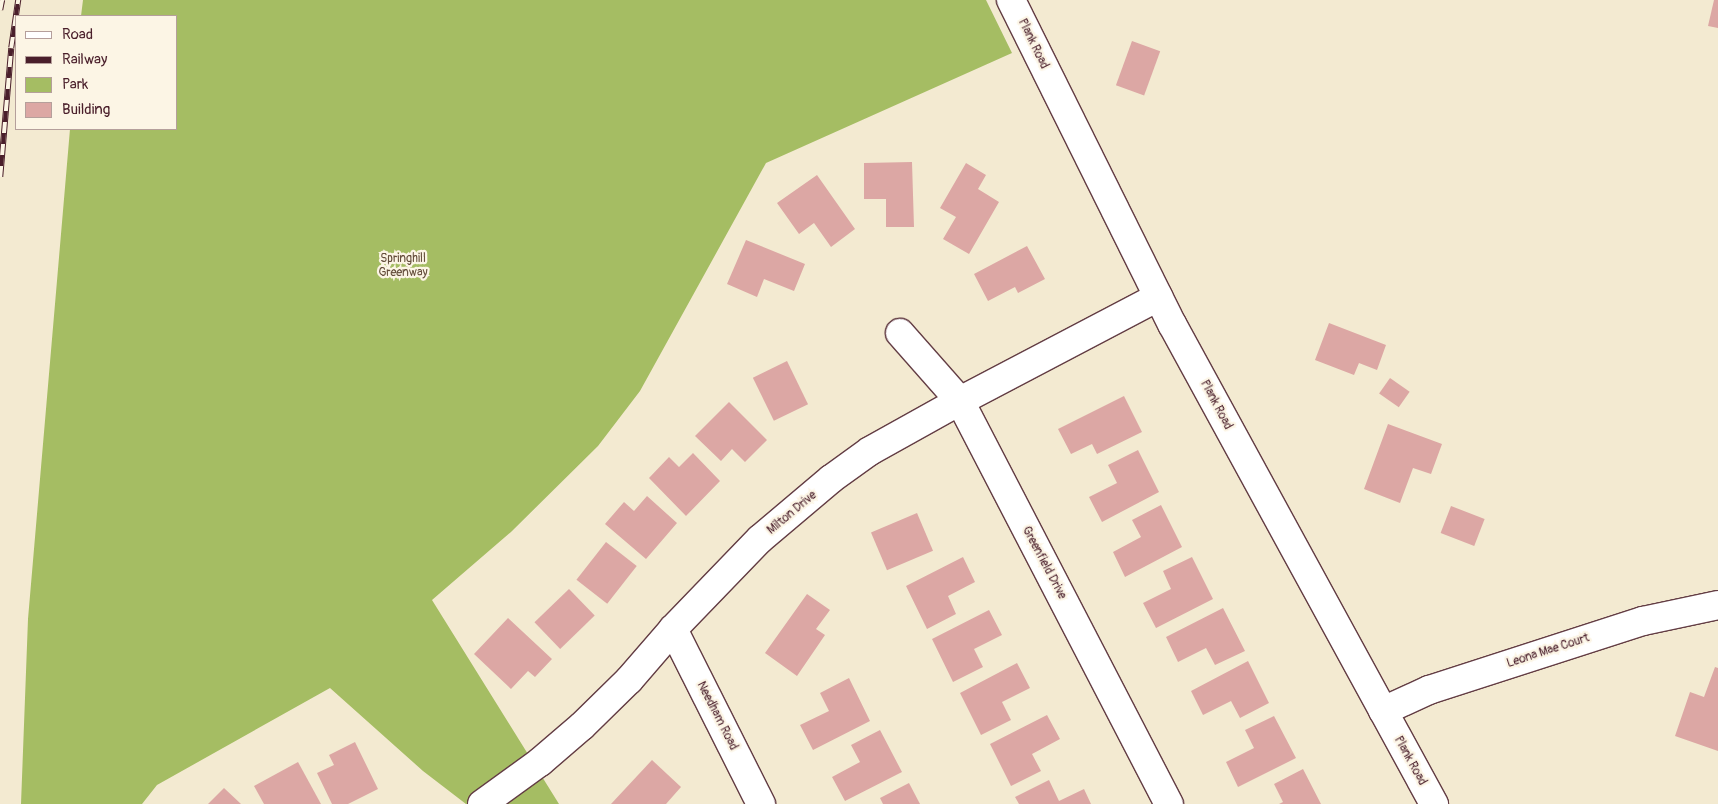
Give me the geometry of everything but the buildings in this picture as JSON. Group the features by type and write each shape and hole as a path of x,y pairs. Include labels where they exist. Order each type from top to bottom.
{"street":[{"name":"Plank Road","path":"1011,0 1158,297 1434,804"},
{"name":"Milton Drive","path":"482,804 540,762 582,726 630,680 673,628 760,539 831,479 870,451 960,401 1158,297"},
{"name":"Greenfield Drive","path":"900,333 960,401 1169,804"},
{"name":"Leona Mae Court","path":"1383,711 1429,690 1643,621 1718,605"},
{"name":"Needham Road","path":"673,628 762,804"}],"green space":[{"name":"Springhill Greenway","path":"83,0 986,0 1012,53 766,163 640,391 598,446 511,532 432,600 559,804 466,804 423,771 330,688 157,785 142,804 21,804 28,619 70,130 178,130 178,15 81,15"}],"railway":[{"path":"0,10 2,0"},
{"path":"16,15 18,0"},
{"path":"0,177 15,21"}]}
